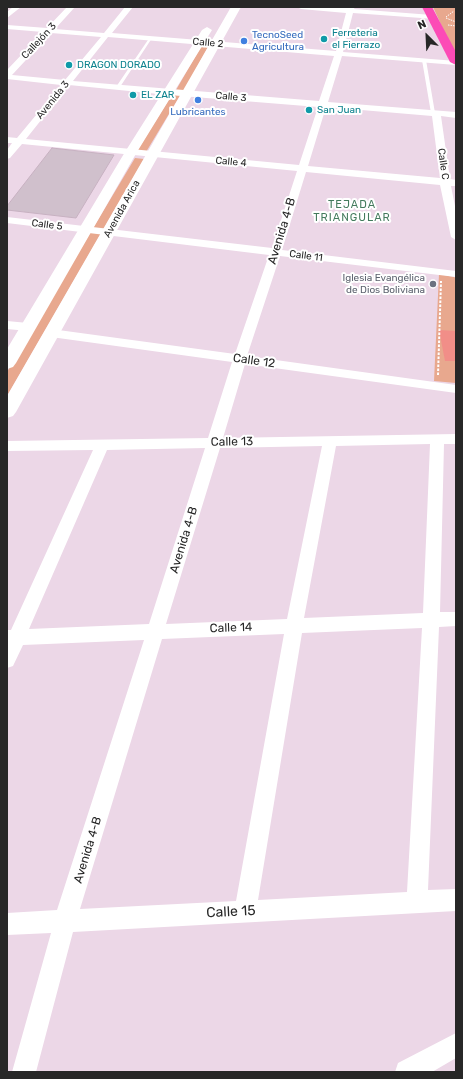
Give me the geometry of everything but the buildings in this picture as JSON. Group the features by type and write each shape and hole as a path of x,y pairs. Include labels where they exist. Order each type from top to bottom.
{"main road":[{"path":"427,7 456,62"}],"street":[{"path":"7,16 16,7"},
{"name":"Callejón 3","path":"7,76 48,30 71,7"},
{"name":"Avenida 3","path":"7,156 105,34 129,7"},
{"name":"Avenida Arica","path":"7,412 236,7"},
{"path":"301,7 351,9 432,17"},
{"name":"Avenida 4-B","path":"24,1072 66,921 240,359 276,252 301,168 339,53 351,9"},
{"name":"Avenida Arica","path":"8,360 87,229 131,152 213,19"},
{"name":"Calle 2","path":"7,27 456,62"},
{"name":"Calle 3","path":"7,76 169,92 456,115"},
{"name":"Calle C","path":"434,113 445,182 456,237"},
{"name":"Calle 4","path":"7,140 456,183"},
{"name":"Calle 5","path":"7,220 109,232"},
{"name":"Calle 11","path":"109,232 456,274"},
{"path":"7,325 28,327"},
{"name":"Calle 12","path":"51,333 456,389"},
{"path":"417,902 437,439"},
{"name":"Calle 13","path":"7,446 456,439"},
{"path":"245,911 294,626 330,441"},
{"path":"7,660 12,638 102,444"},
{"name":"Calle 14","path":"12,638 456,619"},
{"name":"Calle 15","path":"7,924 456,900"},
{"path":"407,1072 456,1045"}],"lane":[{"path":"118,87 150,38"},
{"path":"424,60 434,113"}],"path":[{"path":"446,17 454,11"},
{"path":"438,387 441,272"}],"shaded area":[{"path":"433,7 456,7 456,57"},
{"path":"202,45 209,45 184,91 176,90"},
{"path":"173,93 181,94 146,152 137,151"},
{"path":"135,158 144,159 7,396 7,372"},
{"path":"439,274 456,278 456,383 434,381"},
{"path":"439,330 456,331 456,361 445,361"}],"place":[{"name":"Ferreteria el Fierrazo","path":"324,39"},
{"name":"TecnoSeed Agricultura","path":"244,41"},
{"name":"DRAGON DORADO","path":"69,65"},
{"name":"EL ZAR","path":"133,95"},
{"name":"Lubricantes","path":"198,100"},
{"name":"San Juan","path":"309,110"},
{"name":"Iglesia Evangélica de Dios Boliviana","path":"433,284"}],"district":[{"name":"TEJADA TRIANGULAR","path":"352,211"}]}
